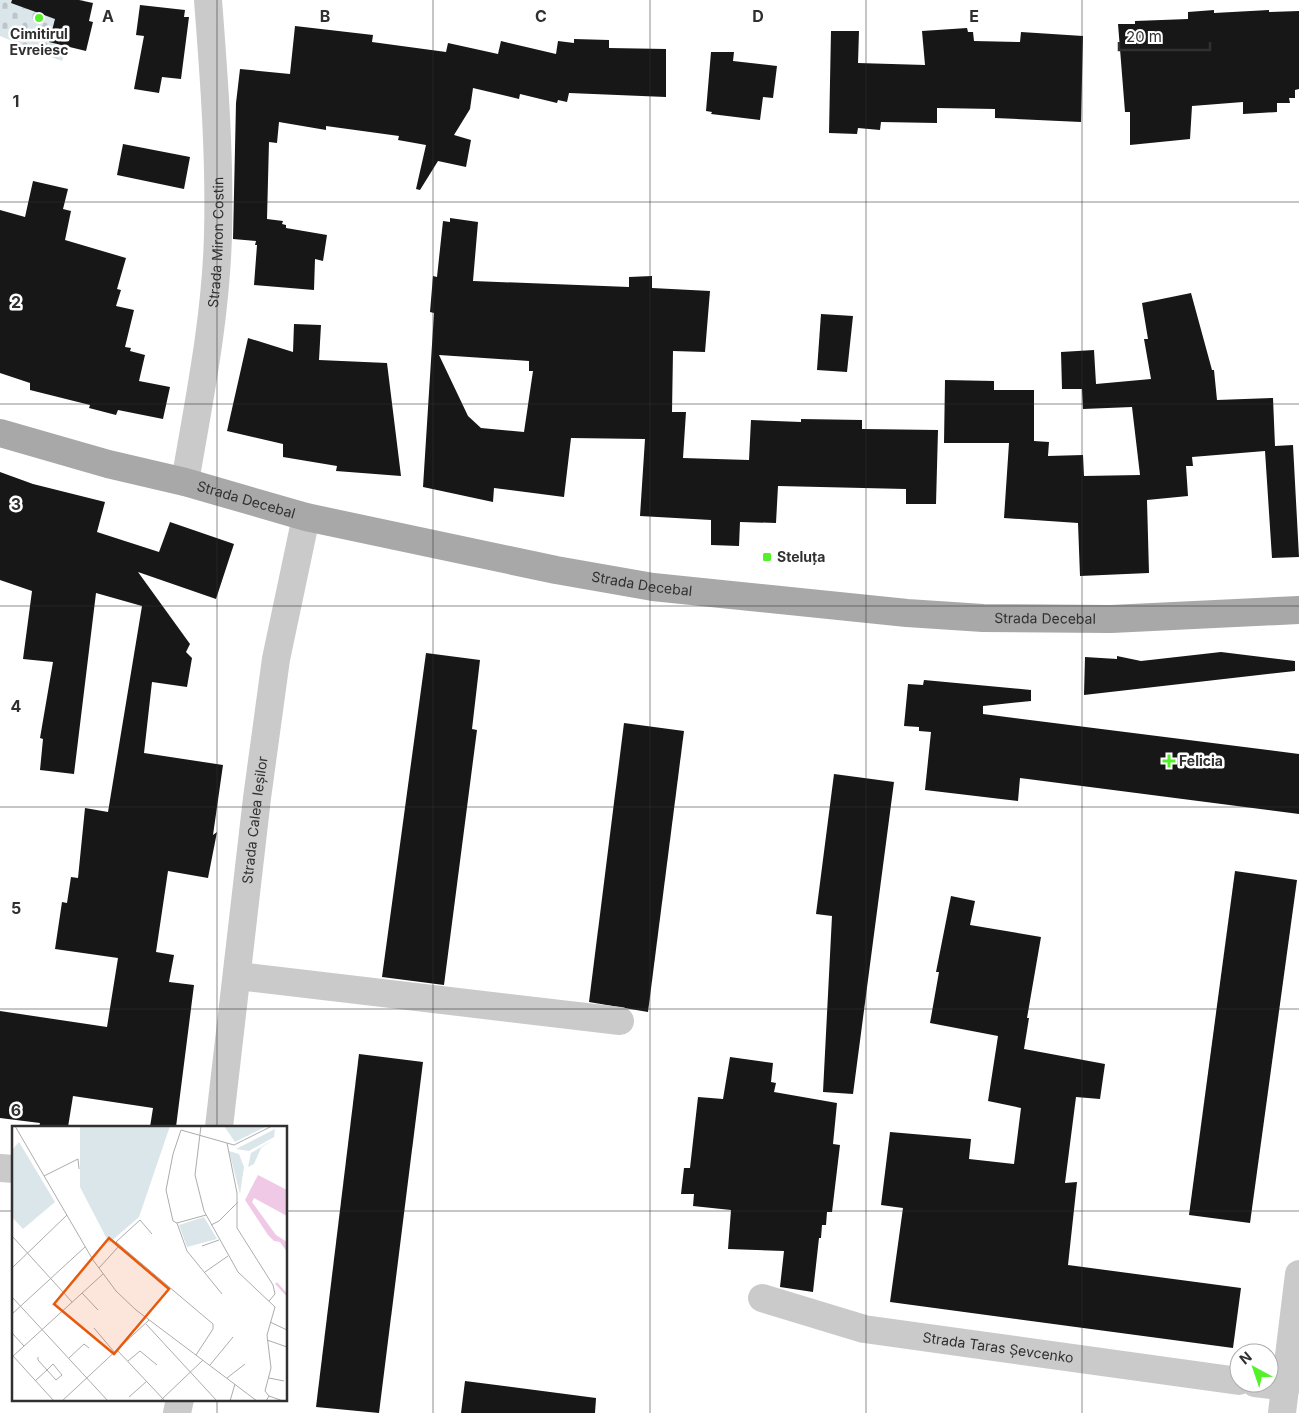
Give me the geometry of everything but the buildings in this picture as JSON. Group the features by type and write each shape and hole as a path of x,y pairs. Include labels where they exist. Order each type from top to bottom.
{"main road":[{"name":"Strada Decebal","path":"0,433 108,464 185,482 306,517 556,570 653,587 897,612 983,618 1111,619 1299,610"}],"street":[{"name":"Strada Miron Costin","path":"185,482 209,344 218,235 214,76 208,0"},
{"name":"Strada Calea Ieșilor","path":"219,1126 238,976 257,798 276,659 306,517"},
{"path":"238,976 620,1021"},
{"path":"1272,1393 1284,1400 1296,1326 1299,1274"},
{"name":"Strada Taras Șevcenko","path":"762,1298 864,1328 1229,1380"},
{"path":"178,1413 180,1400"}],"green space":[{"name":"Cimitirul Evreiesc","path":"0,0 84,0 62,61 0,36"}],"place":[{"name":"Cimitirul Evreiesc","path":"39,18"},
{"name":"Steluța","path":"767,557"},
{"name":"Felicia","path":"1169,761"}]}
